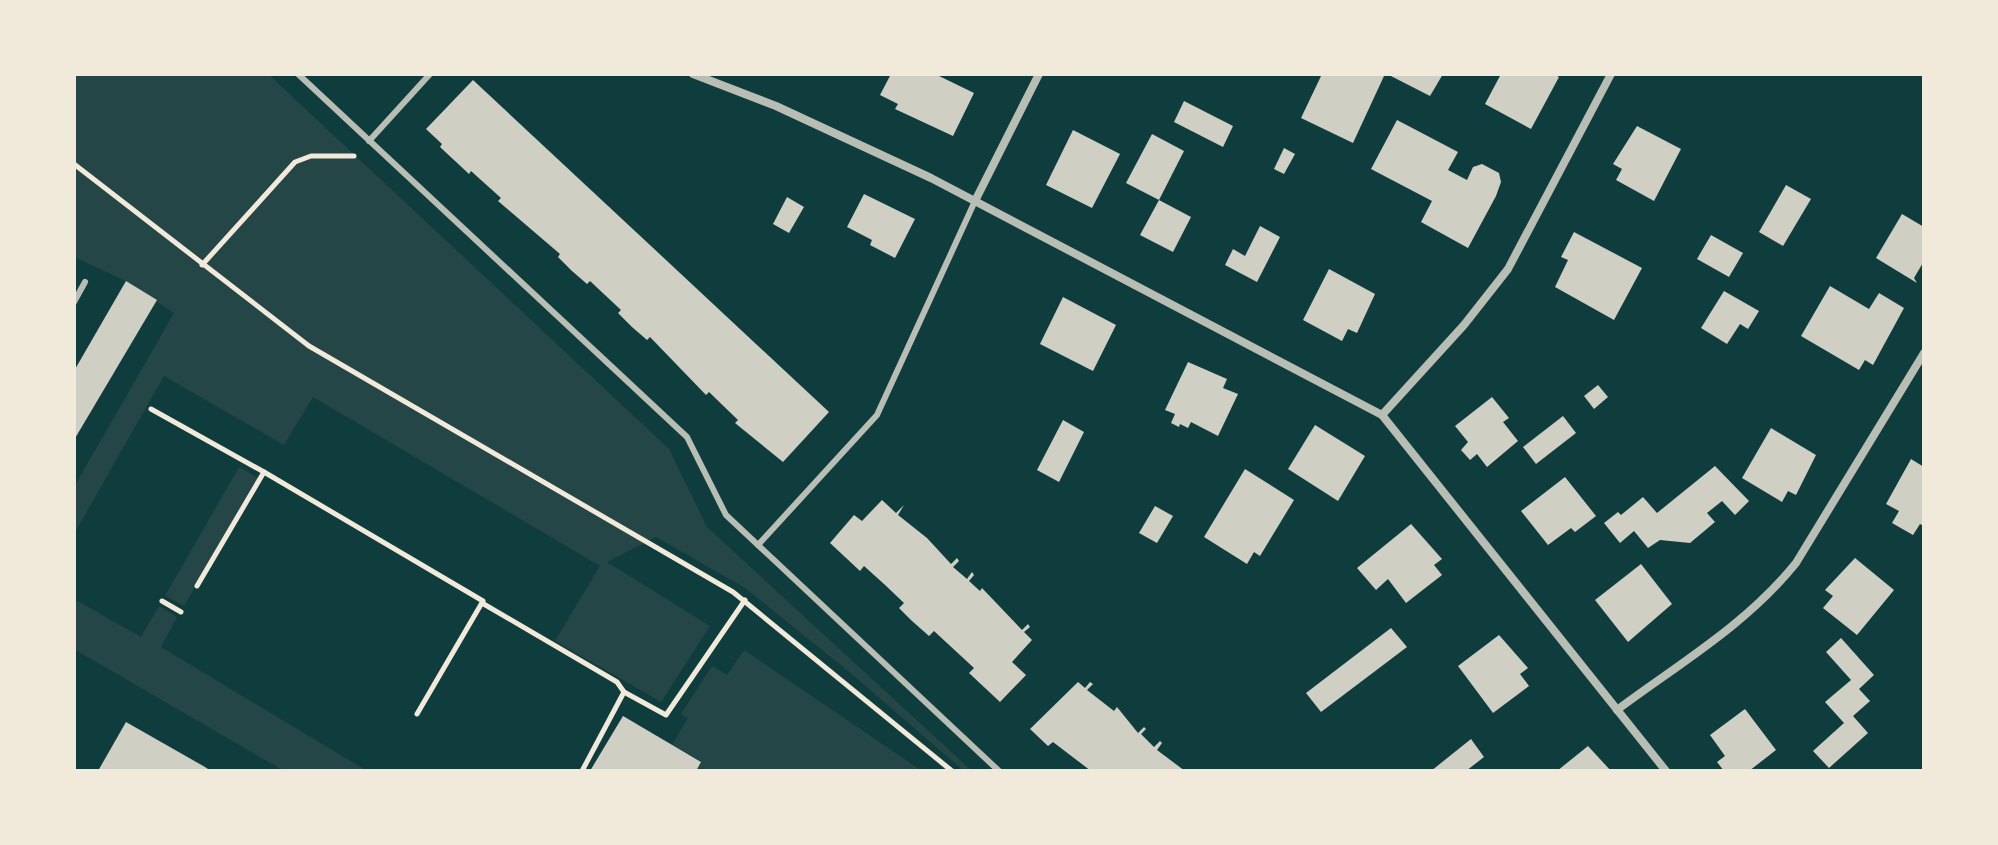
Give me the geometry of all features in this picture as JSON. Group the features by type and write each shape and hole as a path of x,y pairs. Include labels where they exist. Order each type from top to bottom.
{"street":[{"path":"693,74 776,106 975,201 1382,415 1666,771"},
{"path":"975,201 1039,74"},
{"path":"1382,415 1464,325 1508,269 1611,74"},
{"path":"1617,710 1737,625 1772,592 1804,551 1924,353"}],"lane":[{"path":"298,74 687,437 717,504 999,771"},
{"path":"369,141 430,74"},
{"path":"758,545 877,415 975,201"},
{"path":"74,302 85,282"}],"path":[{"path":"202,265 295,162 311,156 356,156 369,141"},
{"path":"74,164 309,346 745,600 952,771"},
{"path":"151,409 264,472 617,682 624,692 666,715 745,600"},
{"path":"197,586 264,472"},
{"path":"162,601 181,612"},
{"path":"417,714 482,603"},
{"path":"582,771 624,692"}],"shaded area":[{"path":"74,74 268,74 669,449 707,527 972,771 964,771 847,670 745,588 656,537 607,562 710,626 661,702 555,641 600,566 313,397 284,445 164,376 74,534 74,487 174,313 126,281 74,257"},
{"path":"239,467 258,478 184,606 165,596"},
{"path":"74,599 141,637 159,606 177,617 161,647 367,771 284,771 74,649"},
{"path":"744,650 922,771 696,771 701,761 672,745 688,718 681,714 712,666 727,675"}],"building":[{"path":"891,74 935,74 974,93 953,136 895,109 898,104 880,95"},
{"path":"1322,74 1384,76 1353,143 1301,118"},
{"path":"1387,74 1443,74 1430,96"},
{"path":"1501,74 1553,74 1559,77 1531,129 1485,104"},
{"path":"473,80 829,412 783,462 735,423 738,420 709,392 706,395 650,337 647,340 632,327 618,313 621,310 590,281 587,284 572,271 558,257 560,254 498,201 501,198 440,147 442,144 426,129"},
{"path":"1184,101 1233,126 1223,147 1174,122"},
{"path":"1397,120 1458,152 1448,170 1467,180 1473,167 1482,164 1499,173 1501,182 1496,196 1468,248 1421,222 1432,201 1371,169"},
{"path":"1637,126 1681,149 1654,201 1616,180 1622,169 1613,164"},
{"path":"1073,130 1120,154 1092,208 1046,185"},
{"path":"1152,134 1184,151 1159,200 1126,183"},
{"path":"1284,148 1295,154 1284,174 1274,169"},
{"path":"1786,185 1811,199 1783,246 1759,232"},
{"path":"864,194 915,219 895,258 870,245 872,240 847,227"},
{"path":"787,197 804,207 789,233 773,224"},
{"path":"1159,200 1191,217 1173,252 1140,235"},
{"path":"1902,214 1924,227 1924,261 1914,278 1917,283 1876,258"},
{"path":"1260,226 1280,237 1257,282 1225,265 1233,249 1245,256"},
{"path":"1574,232 1642,268 1614,320 1555,287 1568,260 1561,257"},
{"path":"1711,235 1743,253 1729,277 1697,259"},
{"path":"1329,269 1375,294 1357,333 1348,329 1342,341 1303,320"},
{"path":"126,281 157,300 74,440 74,371"},
{"path":"1830,286 1869,309 1879,293 1904,308 1873,365 1865,360 1859,370 1801,336"},
{"path":"1724,291 1759,311 1748,329 1740,324 1727,344 1701,328"},
{"path":"1063,297 1116,325 1093,371 1040,344"},
{"path":"1188,362 1227,379 1223,388 1238,394 1218,436 1191,422 1188,428 1180,424 1179,427 1171,423 1175,414 1165,410"},
{"path":"1598,385 1608,397 1594,409 1584,396"},
{"path":"1492,397 1509,418 1503,422 1518,441 1487,467 1477,454 1470,460 1461,450 1468,442 1455,426"},
{"path":"1563,416 1576,433 1536,464 1523,447"},
{"path":"1063,420 1084,432 1059,482 1037,470"},
{"path":"1315,425 1365,456 1338,501 1288,469"},
{"path":"1771,428 1816,455 1796,495 1788,491 1782,502 1742,478"},
{"path":"1911,459 1924,467 1924,526 1920,524 1913,535 1892,523 1899,511 1886,504"},
{"path":"1715,466 1749,501 1735,515 1722,501 1707,513 1715,522 1690,543 1660,540 1648,548 1634,531 1620,543 1604,523 1618,512 1621,515 1643,497 1657,513"},
{"path":"1245,469 1294,500 1260,556 1254,552 1247,564 1204,537"},
{"path":"1565,477 1596,516 1575,532 1571,528 1548,545 1521,511"},
{"path":"882,500 896,513 904,505 898,515 927,538 951,564 957,558 959,561 953,567 967,579 972,572 974,575 969,581 980,591 982,588 1022,630 1028,624 1030,627 1024,632 1032,640 1012,662 1026,675 1000,702 969,673 974,668 934,631 929,636 899,608 904,603 884,584 864,566 860,571 830,543 854,515 862,521"},
{"path":"1155,506 1173,516 1157,543 1139,533"},
{"path":"1411,524 1442,559 1434,565 1442,575 1406,603 1388,579 1376,590 1357,568"},
{"path":"1855,558 1894,590 1857,635 1823,608 1833,596 1825,590"},
{"path":"1641,564 1672,604 1628,642 1595,600"},
{"path":"1391,628 1407,647 1321,712 1306,693"},
{"path":"1499,635 1528,668 1520,674 1529,686 1493,713 1458,666"},
{"path":"1841,638 1874,675 1859,689 1870,701 1853,716 1868,733 1829,768 1813,751 1844,723 1825,702 1851,680 1826,652"},
{"path":"1078,682 1085,688 1090,682 1093,684 1087,690 1114,711 1117,707 1138,733 1144,727 1146,729 1141,734 1154,747 1160,741 1162,743 1157,750 1185,771 1091,771 1053,742 1048,746 1030,729"},
{"path":"1745,709 1776,750 1749,771 1724,771 1717,762 1725,756 1710,735"},
{"path":"623,716 701,762 696,771 590,771"},
{"path":"126,722 205,767 211,771 98,771"},
{"path":"1471,739 1484,757 1466,771 1431,771"},
{"path":"1588,746 1611,771 1557,771"}]}
